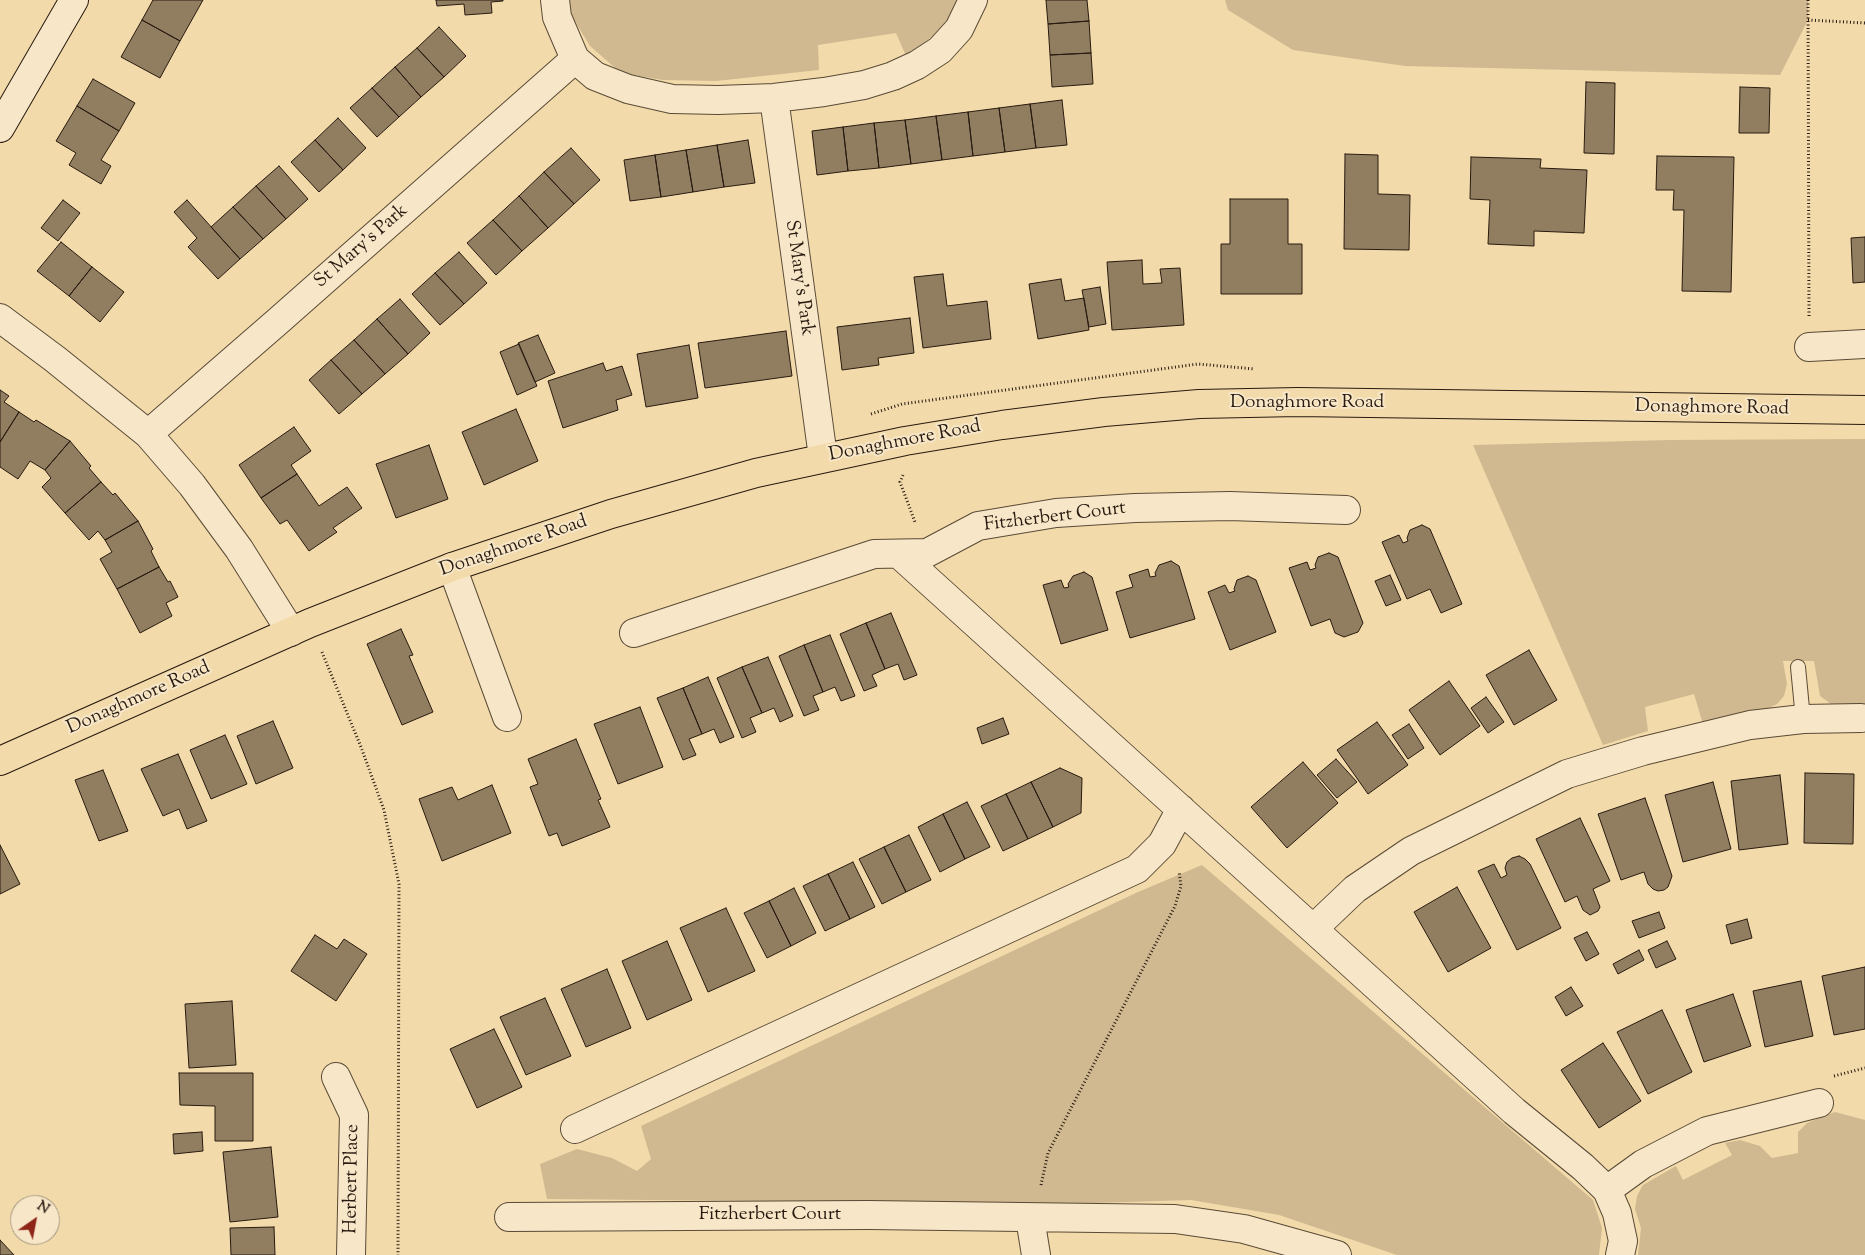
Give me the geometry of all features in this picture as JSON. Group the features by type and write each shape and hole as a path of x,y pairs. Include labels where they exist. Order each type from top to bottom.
{"main road":[{"name":"Donaghmore Road","path":"0,761 300,628 452,567 611,514 756,473 823,457 905,441 1002,424 1095,413 1209,404 1298,402 1865,410"}],"street":[{"path":"0,128 74,0"},
{"path":"555,0 557,17 575,59 595,76 628,89 672,99 718,100 774,98 864,85 893,76 917,65 940,50 959,29 973,0"},
{"name":"St Mary's Park","path":"148,434 575,59"},
{"name":"St Mary's Park","path":"774,98 823,457"},
{"path":"0,318 55,359 148,434 192,485 300,628"},
{"path":"1809,347 1865,344"},
{"name":"Fitzherbert Court","path":"634,634 874,554 928,553 978,526 1056,513 1135,508 1230,506 1346,510"},
{"path":"900,555 1514,1111 1583,1167 1607,1190 1617,1213 1622,1241 1620,1255"},
{"path":"452,567 507,718"},
{"path":"1313,929 1355,889 1411,852 1567,774 1643,751 1750,725 1803,719 1861,718"},
{"path":"575,1129 1137,870 1162,844 1181,809"},
{"name":"Herbert Place","path":"336,1077 354,1115 351,1255"},
{"path":"1607,1190 1643,1164 1707,1132 1819,1103"},
{"name":"Fitzherbert Court","path":"509,1217 868,1215 1175,1219 1244,1229 1337,1255"},
{"path":"1030,1218 1036,1255"}],"lane":[{"path":"1798,667 1803,719"}],"path":[{"path":"1808,0 1809,347"},
{"path":"1808,20 1865,23"},
{"path":"905,441 906,466 900,482 928,553"},
{"path":"300,628 361,747 384,810 399,884 398,1255"},
{"path":"1030,1218 1048,1153 1176,906 1181,886 1177,861 1162,844"}],"shaded area":[{"path":"568,0 959,0 955,9 938,32 906,56 896,33 818,45 819,70 716,81 663,80 621,73 590,46 571,15"},
{"path":"1225,0 1808,0 1808,20 1780,75 1405,66 1293,50 1228,10"},
{"path":"1865,439 1865,705 1831,704 1820,696 1814,661 1783,661 1787,684 1784,696 1777,704 1765,710 1703,724 1694,694 1645,707 1648,731 1603,745 1473,445 1669,440"},
{"path":"1202,865 1593,1200 1602,1228 1599,1255 1397,1255 1279,1215 1191,1200 1061,1204 547,1199 540,1164 577,1149 612,1158 637,1171 651,1159 641,1126 1138,892"},
{"path":"1835,1112 1865,1120 1865,1255 1638,1255 1641,1228 1635,1209 1637,1196 1643,1185 1676,1166 1683,1180 1732,1155 1725,1143 1740,1140 1760,1146 1772,1158 1798,1153 1798,1132 1807,1123"}],"building":[{"path":"153,0 203,0 180,41 142,20"},
{"path":"436,0 503,1 491,2 492,13 465,15 464,4 437,6"},
{"path":"1046,0 1087,0 1089,21 1048,24"},
{"path":"142,20 180,41 160,78 121,57"},
{"path":"1089,21 1091,53 1050,55 1048,24"},
{"path":"439,27 466,56 444,77 417,48"},
{"path":"417,48 444,77 421,97 395,67"},
{"path":"1091,53 1093,84 1052,87 1050,55"},
{"path":"395,67 421,97 399,117 372,88"},
{"path":"93,79 135,103 119,131 77,106"},
{"path":"1586,82 1615,83 1614,154 1584,153"},
{"path":"1740,87 1770,88 1769,133 1739,133"},
{"path":"372,88 399,117 377,137 350,108"},
{"path":"1062,100 1067,145 1036,148 1030,104"},
{"path":"1030,104 1036,148 1005,152 999,108"},
{"path":"77,106 119,131 101,160 111,166 101,184 69,165 76,153 56,141"},
{"path":"999,108 1005,152 973,156 968,112"},
{"path":"968,112 973,156 942,160 936,116"},
{"path":"936,116 942,160 911,164 905,120"},
{"path":"338,118 366,148 343,170 315,140"},
{"path":"905,120 911,164 879,168 874,123"},
{"path":"874,123 879,168 848,171 843,127"},
{"path":"843,127 848,171 817,175 812,131"},
{"path":"315,140 343,170 319,192 291,162"},
{"path":"748,140 755,183 724,187 717,145"},
{"path":"717,145 724,187 693,192 686,150"},
{"path":"571,148 600,180 574,204 544,172"},
{"path":"686,150 693,192 661,197 655,155"},
{"path":"1345,154 1378,155 1378,194 1410,195 1409,250 1344,249"},
{"path":"655,155 661,197 630,201 624,160"},
{"path":"1657,156 1734,157 1731,292 1682,291 1684,210 1673,210 1674,190 1656,190"},
{"path":"1471,157 1541,159 1540,168 1587,170 1584,233 1534,231 1534,246 1488,244 1490,200 1470,199"},
{"path":"279,166 308,199 286,219 256,186"},
{"path":"544,172 574,204 548,228 519,196"},
{"path":"256,186 286,219 263,239 233,207"},
{"path":"519,196 548,228 522,251 493,220"},
{"path":"1230,199 1288,199 1288,244 1302,244 1302,294 1221,294 1221,244 1230,244"},
{"path":"63,200 80,213 58,241 41,228"},
{"path":"187,200 240,259 218,279 188,247 197,238 174,212"},
{"path":"233,207 263,239 240,259 211,227"},
{"path":"493,220 522,251 496,275 467,243"},
{"path":"1865,237 1865,282 1853,283 1851,238"},
{"path":"61,242 92,267 69,296 37,271"},
{"path":"459,252 487,283 464,304 435,273"},
{"path":"1142,260 1143,284 1162,283 1160,269 1180,268 1184,325 1112,330 1107,262"},
{"path":"92,267 124,292 100,322 69,296"},
{"path":"435,273 464,304 440,325 412,294"},
{"path":"943,274 947,306 987,301 991,339 923,348 914,277"},
{"path":"1061,279 1065,301 1084,298 1089,330 1038,339 1029,284"},
{"path":"1100,287 1106,324 1089,327 1082,290"},
{"path":"400,299 430,333 408,354 377,319"},
{"path":"910,318 914,353 878,358 879,365 842,370 837,327"},
{"path":"377,319 408,354 385,374 354,340"},
{"path":"786,331 792,376 705,388 698,343"},
{"path":"538,335 555,373 535,382 518,343"},
{"path":"354,340 385,374 362,394 331,360"},
{"path":"519,344 537,386 517,395 500,352"},
{"path":"689,345 698,398 646,407 637,354"},
{"path":"331,360 362,394 339,414 309,380"},
{"path":"603,363 606,371 622,366 632,395 616,400 618,410 563,428 548,381"},
{"path":"0,390 9,396 4,402 19,412 0,442"},
{"path":"516,409 538,461 484,485 462,432"},
{"path":"19,412 70,441 45,470 30,461 18,479 0,467 0,442"},
{"path":"294,427 311,451 291,465 297,474 261,498 239,465"},
{"path":"70,441 91,466 89,468 101,482 65,513 42,487 51,478 45,470"},
{"path":"429,445 448,499 396,518 376,464"},
{"path":"297,474 319,506 347,487 362,508 333,528 337,532 309,551 287,520 280,524 261,498"},
{"path":"101,482 113,495 115,493 138,521 105,540 98,531 89,540 65,513"},
{"path":"138,521 153,549 151,551 159,567 117,589 100,559 112,552 105,540"},
{"path":"1422,525 1430,529 1462,604 1441,613 1430,589 1407,599 1382,542 1399,535 1403,543 1408,541 1407,538 1410,530"},
{"path":"1329,553 1338,557 1363,623 1358,632 1344,637 1335,633 1330,619 1311,626 1289,568 1307,562 1310,570 1316,568 1315,565 1318,557"},
{"path":"1171,561 1179,566 1195,619 1130,638 1116,592 1133,587 1129,575 1148,569 1150,577 1156,576 1155,573 1159,565"},
{"path":"159,567 168,582 170,581 178,597 166,603 172,616 140,633 117,589"},
{"path":"1084,572 1092,577 1108,630 1061,644 1043,585 1061,580 1064,588 1069,587 1068,584 1073,576"},
{"path":"1390,575 1401,600 1386,606 1375,581"},
{"path":"1248,576 1256,580 1276,632 1230,650 1208,592 1225,585 1229,593 1235,591 1237,580"},
{"path":"891,613 917,675 904,680 898,664 885,669 866,623"},
{"path":"866,623 885,669 872,675 877,686 864,691 840,634"},
{"path":"401,629 413,655 409,656 433,712 402,725 367,644"},
{"path":"830,635 855,696 841,701 835,687 823,692 804,645"},
{"path":"804,645 823,692 813,696 819,710 804,716 779,656"},
{"path":"1529,650 1557,700 1514,725 1486,675"},
{"path":"768,657 793,716 780,722 774,708 762,713 742,667"},
{"path":"742,667 762,713 750,718 756,732 742,738 717,678"},
{"path":"708,677 734,737 720,743 714,729 702,734 683,688"},
{"path":"1449,681 1480,726 1440,755 1409,710"},
{"path":"683,688 702,734 689,739 696,755 683,760 657,698"},
{"path":"1486,697 1504,722 1488,733 1471,708"},
{"path":"640,707 663,767 618,784 594,724"},
{"path":"1003,718 1009,734 982,744 977,728"},
{"path":"273,721 293,768 256,784 237,736"},
{"path":"1377,722 1408,765 1368,794 1337,750"},
{"path":"1409,724 1424,748 1408,759 1392,735"},
{"path":"225,735 247,784 211,799 190,750"},
{"path":"576,739 601,799 598,800 610,827 562,846 557,833 549,836 530,787 538,784 528,759"},
{"path":"178,754 207,821 187,829 179,809 163,816 141,769"},
{"path":"1336,759 1357,782 1337,798 1317,775"},
{"path":"1303,762 1338,803 1287,848 1251,807"},
{"path":"1060,768 1082,778 1081,813 1053,827 1031,782"},
{"path":"103,770 128,831 99,841 75,780"},
{"path":"1805,773 1854,774 1853,844 1804,843"},
{"path":"1780,775 1788,844 1739,850 1731,781"},
{"path":"1031,782 1053,827 1028,839 1006,794"},
{"path":"1713,782 1731,849 1683,862 1665,795"},
{"path":"492,785 511,833 442,861 419,799 452,787 458,800"},
{"path":"1006,794 1028,839 1003,851 981,806"},
{"path":"1645,798 1672,876 1668,887 1664,890 1658,891 1653,889 1648,884 1644,872 1621,880 1598,814"},
{"path":"967,802 990,847 965,859 943,814"},
{"path":"943,814 965,859 940,872 918,827"},
{"path":"1580,818 1610,881 1593,889 1600,907 1598,911 1590,915 1583,910 1577,896 1565,902 1536,839"},
{"path":"909,835 931,880 906,892 884,847"},
{"path":"0,845 20,884 0,894"},
{"path":"884,847 906,892 882,904 859,859"},
{"path":"1519,856 1530,864 1561,928 1517,950 1478,871 1494,864 1501,878 1507,875 1505,868 1507,862"},
{"path":"853,862 875,907 850,919 828,874"},
{"path":"828,874 850,919 825,931 803,886"},
{"path":"1457,887 1491,948 1448,972 1414,912"},
{"path":"794,888 816,933 791,946 769,901"},
{"path":"769,901 791,946 767,958 744,913"},
{"path":"726,908 755,971 708,992 680,928"},
{"path":"1659,912 1665,928 1639,938 1632,921"},
{"path":"1747,919 1752,938 1731,944 1726,925"},
{"path":"1587,932 1599,954 1586,961 1574,938"},
{"path":"315,935 337,949 344,939 367,954 336,1001 291,971"},
{"path":"667,941 692,1000 647,1020 622,961"},
{"path":"1667,941 1676,959 1656,968 1648,950"},
{"path":"1639,950 1644,960 1618,974 1613,964"},
{"path":"1865,967 1865,1029 1834,1035 1822,976"},
{"path":"607,969 631,1028 586,1047 561,989"},
{"path":"1801,981 1813,1036 1765,1047 1753,991"},
{"path":"1571,987 1583,1006 1566,1016 1555,997"},
{"path":"1733,994 1751,1046 1704,1062 1686,1010"},
{"path":"545,998 571,1056 526,1075 500,1017"},
{"path":"232,1001 236,1065 189,1068 185,1004"},
{"path":"1662,1010 1692,1072 1648,1094 1617,1032"},
{"path":"494,1029 522,1087 477,1108 450,1049"},
{"path":"1603,1043 1641,1101 1599,1128 1561,1070"},
{"path":"179,1073 253,1073 253,1141 215,1141 215,1106 180,1105"},
{"path":"202,1132 203,1151 174,1154 173,1134"},
{"path":"271,1147 278,1217 230,1222 223,1152"},
{"path":"274,1227 275,1255 231,1255 230,1228"},
{"path":"0,1240 14,1255 0,1255"}]}
